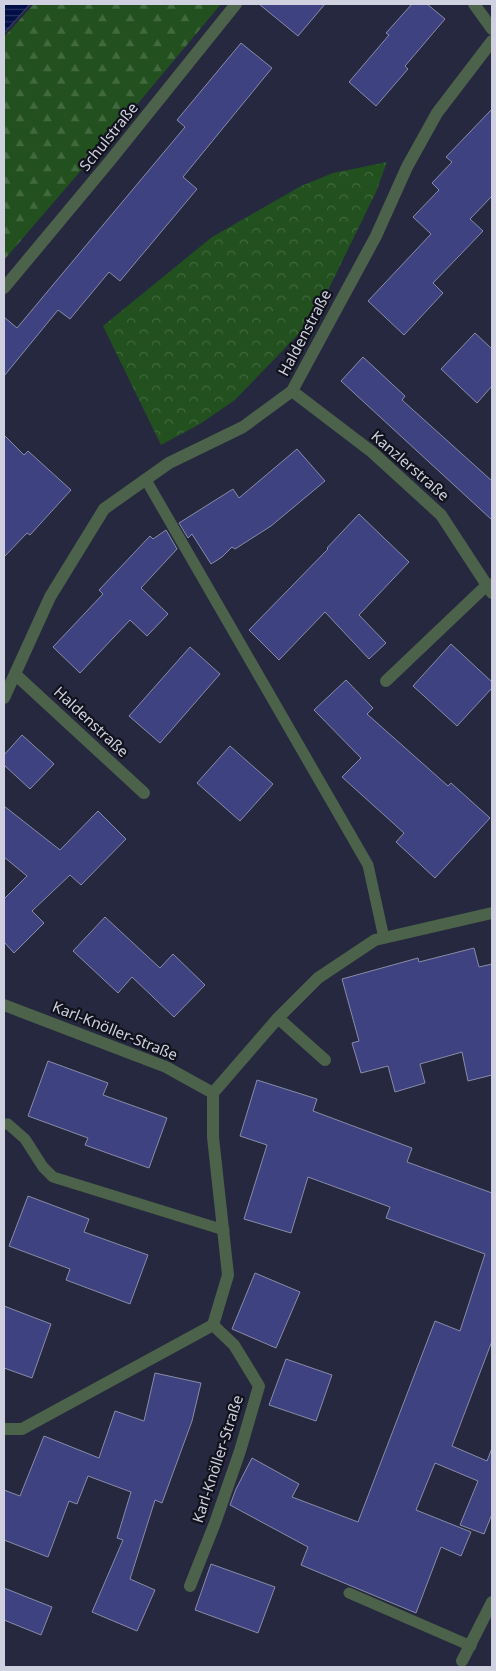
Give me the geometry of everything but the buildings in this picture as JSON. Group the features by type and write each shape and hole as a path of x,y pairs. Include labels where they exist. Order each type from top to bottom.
{"street":[{"name":"Schulstraße","path":"4,288 109,162 236,4"},
{"path":"474,4 492,29"},
{"name":"Haldenstraße","path":"4,698 50,597 104,509 169,463 243,427 292,391 376,236 407,167 437,113 492,40"},
{"name":"Kanzlerstraße","path":"292,391 372,452 441,515 490,588 386,681"},
{"name":"Haldenstraße","path":"16,675 144,793"},
{"path":"4,1429 22,1429 213,1325 228,1275 213,1137 213,1093 278,1018 318,978 375,940 492,913"},
{"name":"Karl-Knöller-Straße","path":"4,1005 166,1067 213,1093"},
{"path":"278,1018 325,1060"},
{"name":"Karl-Knöller-Straße","path":"190,1586 215,1523 240,1451 259,1386 234,1345 213,1325"},
{"path":"462,1661 492,1602"}],"lane":[{"path":"146,480 368,865 384,938"},
{"path":"4,1124 8,1124 25,1139 43,1167 53,1177 224,1230"},
{"path":"349,1593 471,1646"}],"green space":[{"path":"34,4 221,4 4,260 4,37"},
{"path":"387,162 376,192 315,317 235,400 200,424 161,445 103,326 212,237 301,186 333,173"}],"shaded area":[{"path":"4,4 30,4 4,33"}]}
